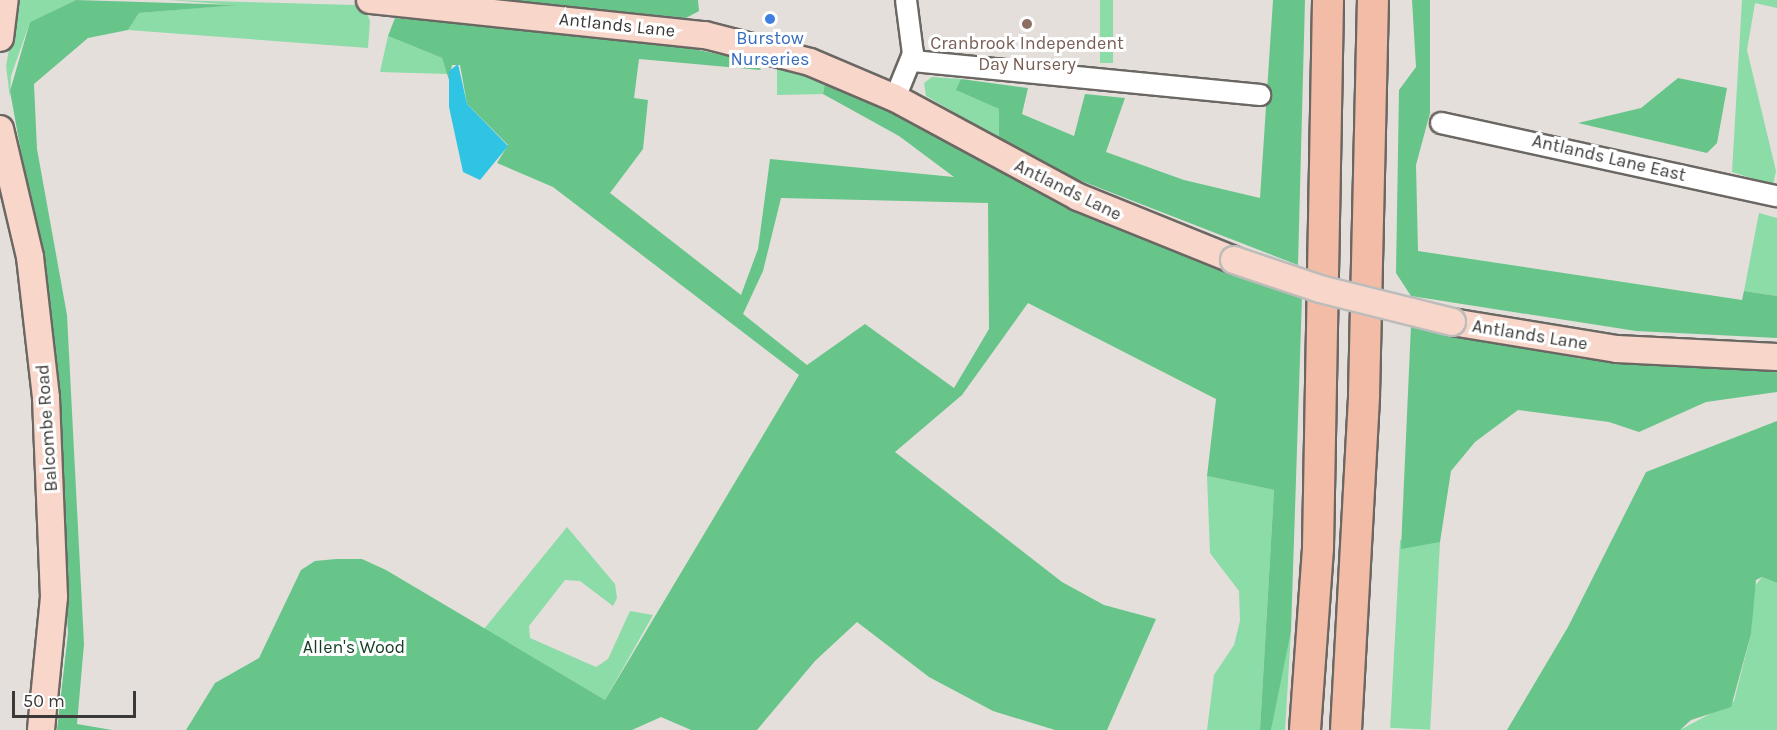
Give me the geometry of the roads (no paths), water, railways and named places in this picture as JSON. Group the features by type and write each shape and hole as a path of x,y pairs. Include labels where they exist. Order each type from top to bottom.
{"highway":[{"path":"1305,730 1320,468 1328,0"},
{"path":"1346,730 1364,384 1373,0"}],"main road":[{"path":"0,38 5,0"},
{"name":"Antlands Lane","path":"370,0 715,37 825,67 895,98 1078,197 1234,260 1320,289 1452,322 1617,349 1777,357"},
{"name":"Balcombe Road","path":"0,129 30,257 46,398 54,597 41,730"}],"street":[{"path":"895,98 913,61 906,0"},
{"path":"913,61 1260,95"},
{"name":"Antlands Lane East","path":"1441,123 1777,196"}],"water":[{"path":"458,64 467,104 508,146 480,180 463,172 449,107 449,71"}],"place":[{"name":"Burstow Nurseries","path":"770,19"},
{"name":"Cranbrook Independent Day Nursery","path":"1027,24"}],"park label":[{"name":"Allen's Wood","path":"354,647"}]}
